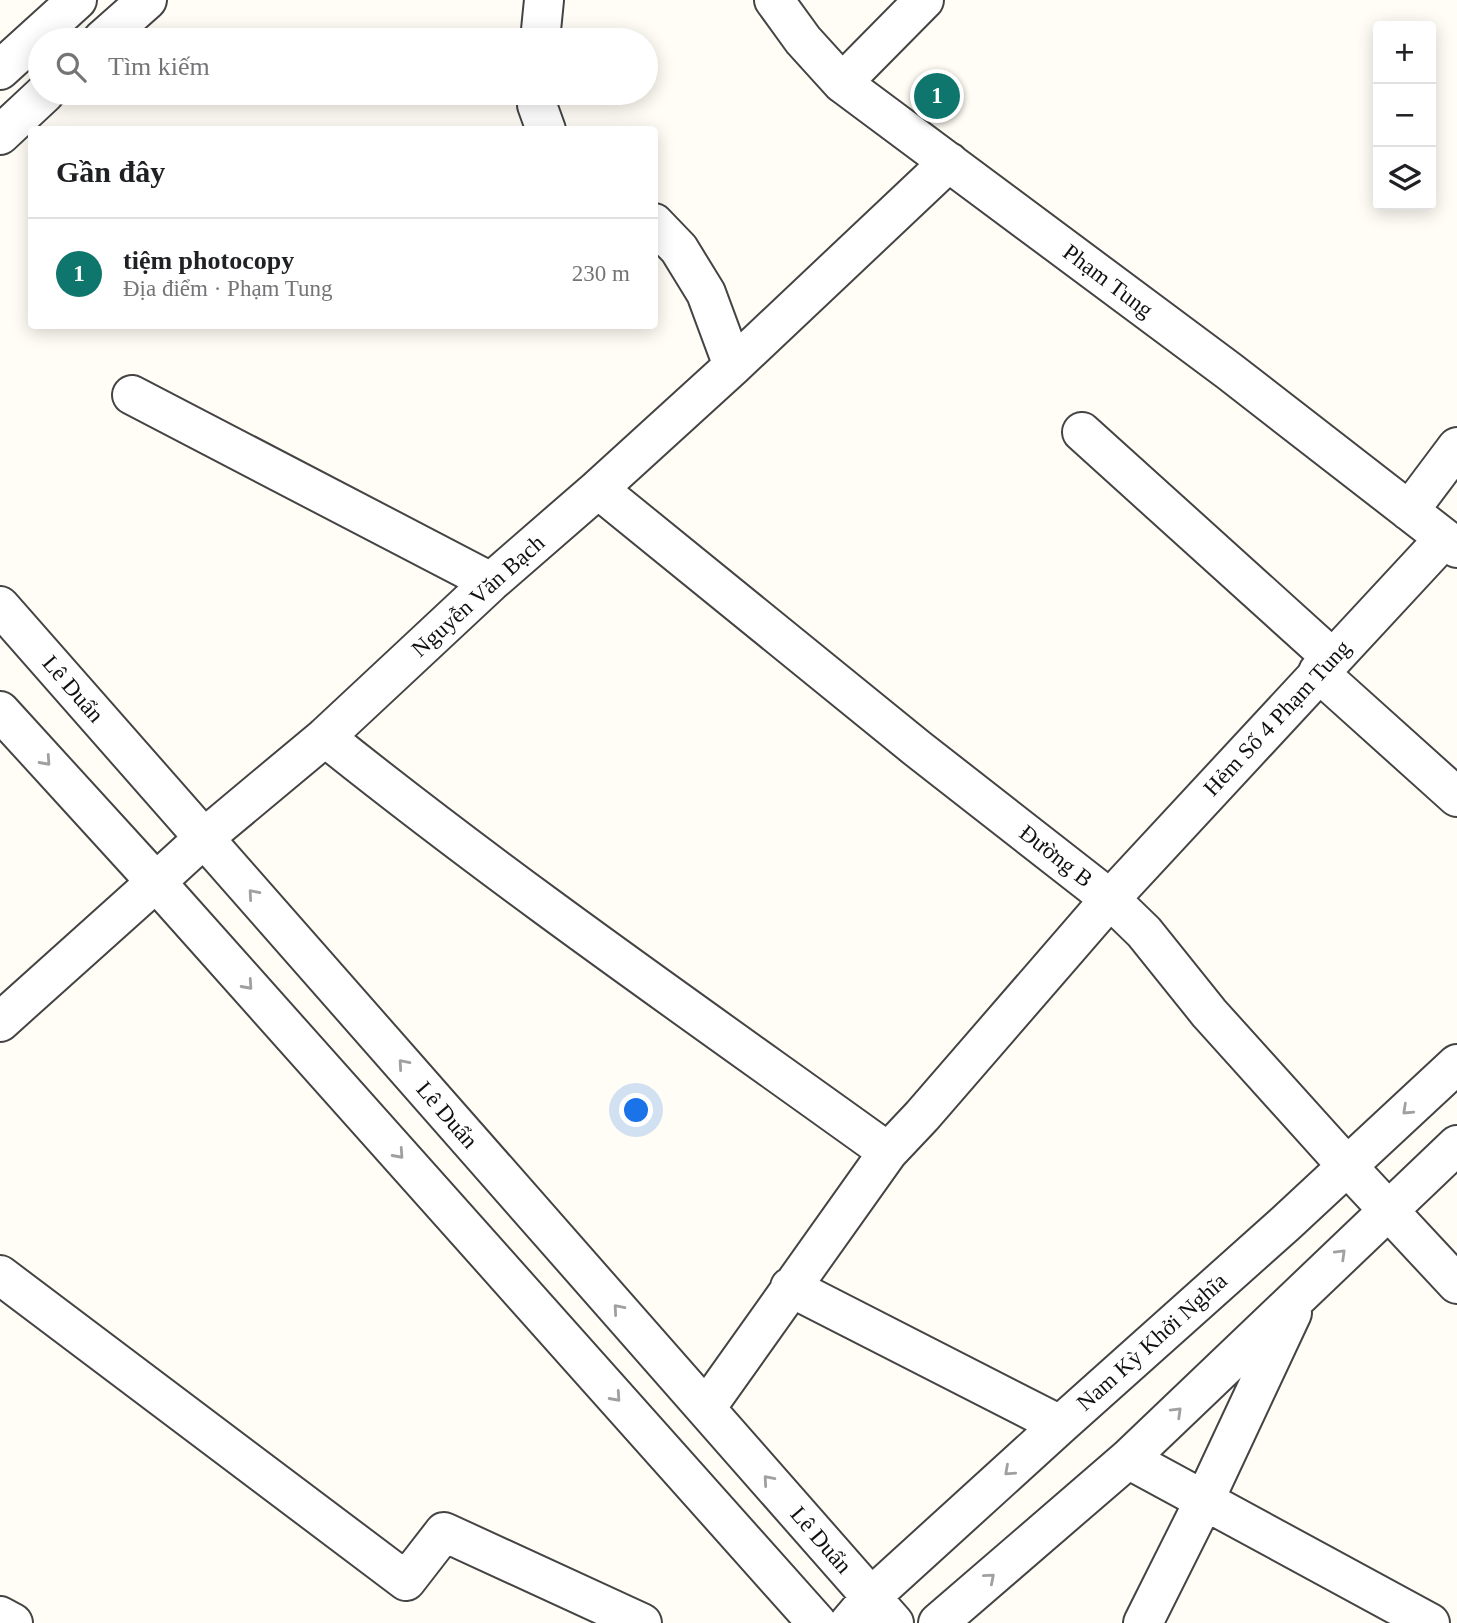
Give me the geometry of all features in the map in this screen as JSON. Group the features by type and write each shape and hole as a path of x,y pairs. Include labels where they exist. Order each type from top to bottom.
{"street":[{"path":"46,28 77,0"},
{"path":"116,28 147,0"},
{"path":"540,28 544,0"},
{"name":"Phạm Tung","path":"774,0 803,40 842,83 1229,371 1451,543"},
{"path":"842,83 924,0"},
{"path":"0,70 28,45"},
{"path":"0,135 32,105"},
{"path":"537,105 545,126"},
{"name":"Nguyễn Văn Bạch","path":"0,1022 204,838 325,737 491,582 733,366 949,162"},
{"path":"658,227 679,249 706,293 733,366"},
{"path":"132,395 491,582"},
{"path":"1082,432 1325,665 1457,797"},
{"path":"1409,511 1457,447"},
{"name":"Đường B","path":"598,489 918,749 1110,898 1143,932 1209,1013 1457,1284"},
{"name":"Hẻm Số 4 Phạm Tung","path":"706,1408 888,1152 1110,898 1325,665 1451,543"},
{"name":"Lê Duẩn","path":"0,606 706,1408 872,1614"},
{"path":"0,711 817,1623"},
{"path":"325,737 412,807 580,931 888,1152"},
{"name":"Nam Kỳ Khởi Nghĩa","path":"872,1614 1060,1425 1286,1223 1457,1064"},
{"path":"938,1623 1128,1459 1457,1145"},
{"path":"0,1275 406,1581 444,1532 642,1623"},
{"path":"790,1287 1060,1425"},
{"path":"1143,1623 1204,1501 1301,1292"},
{"path":"1128,1459 1430,1623"},
{"path":"0,1616 13,1623"}],"place":[{"name":"tiệm photocopy","path":"937,96"}]}
